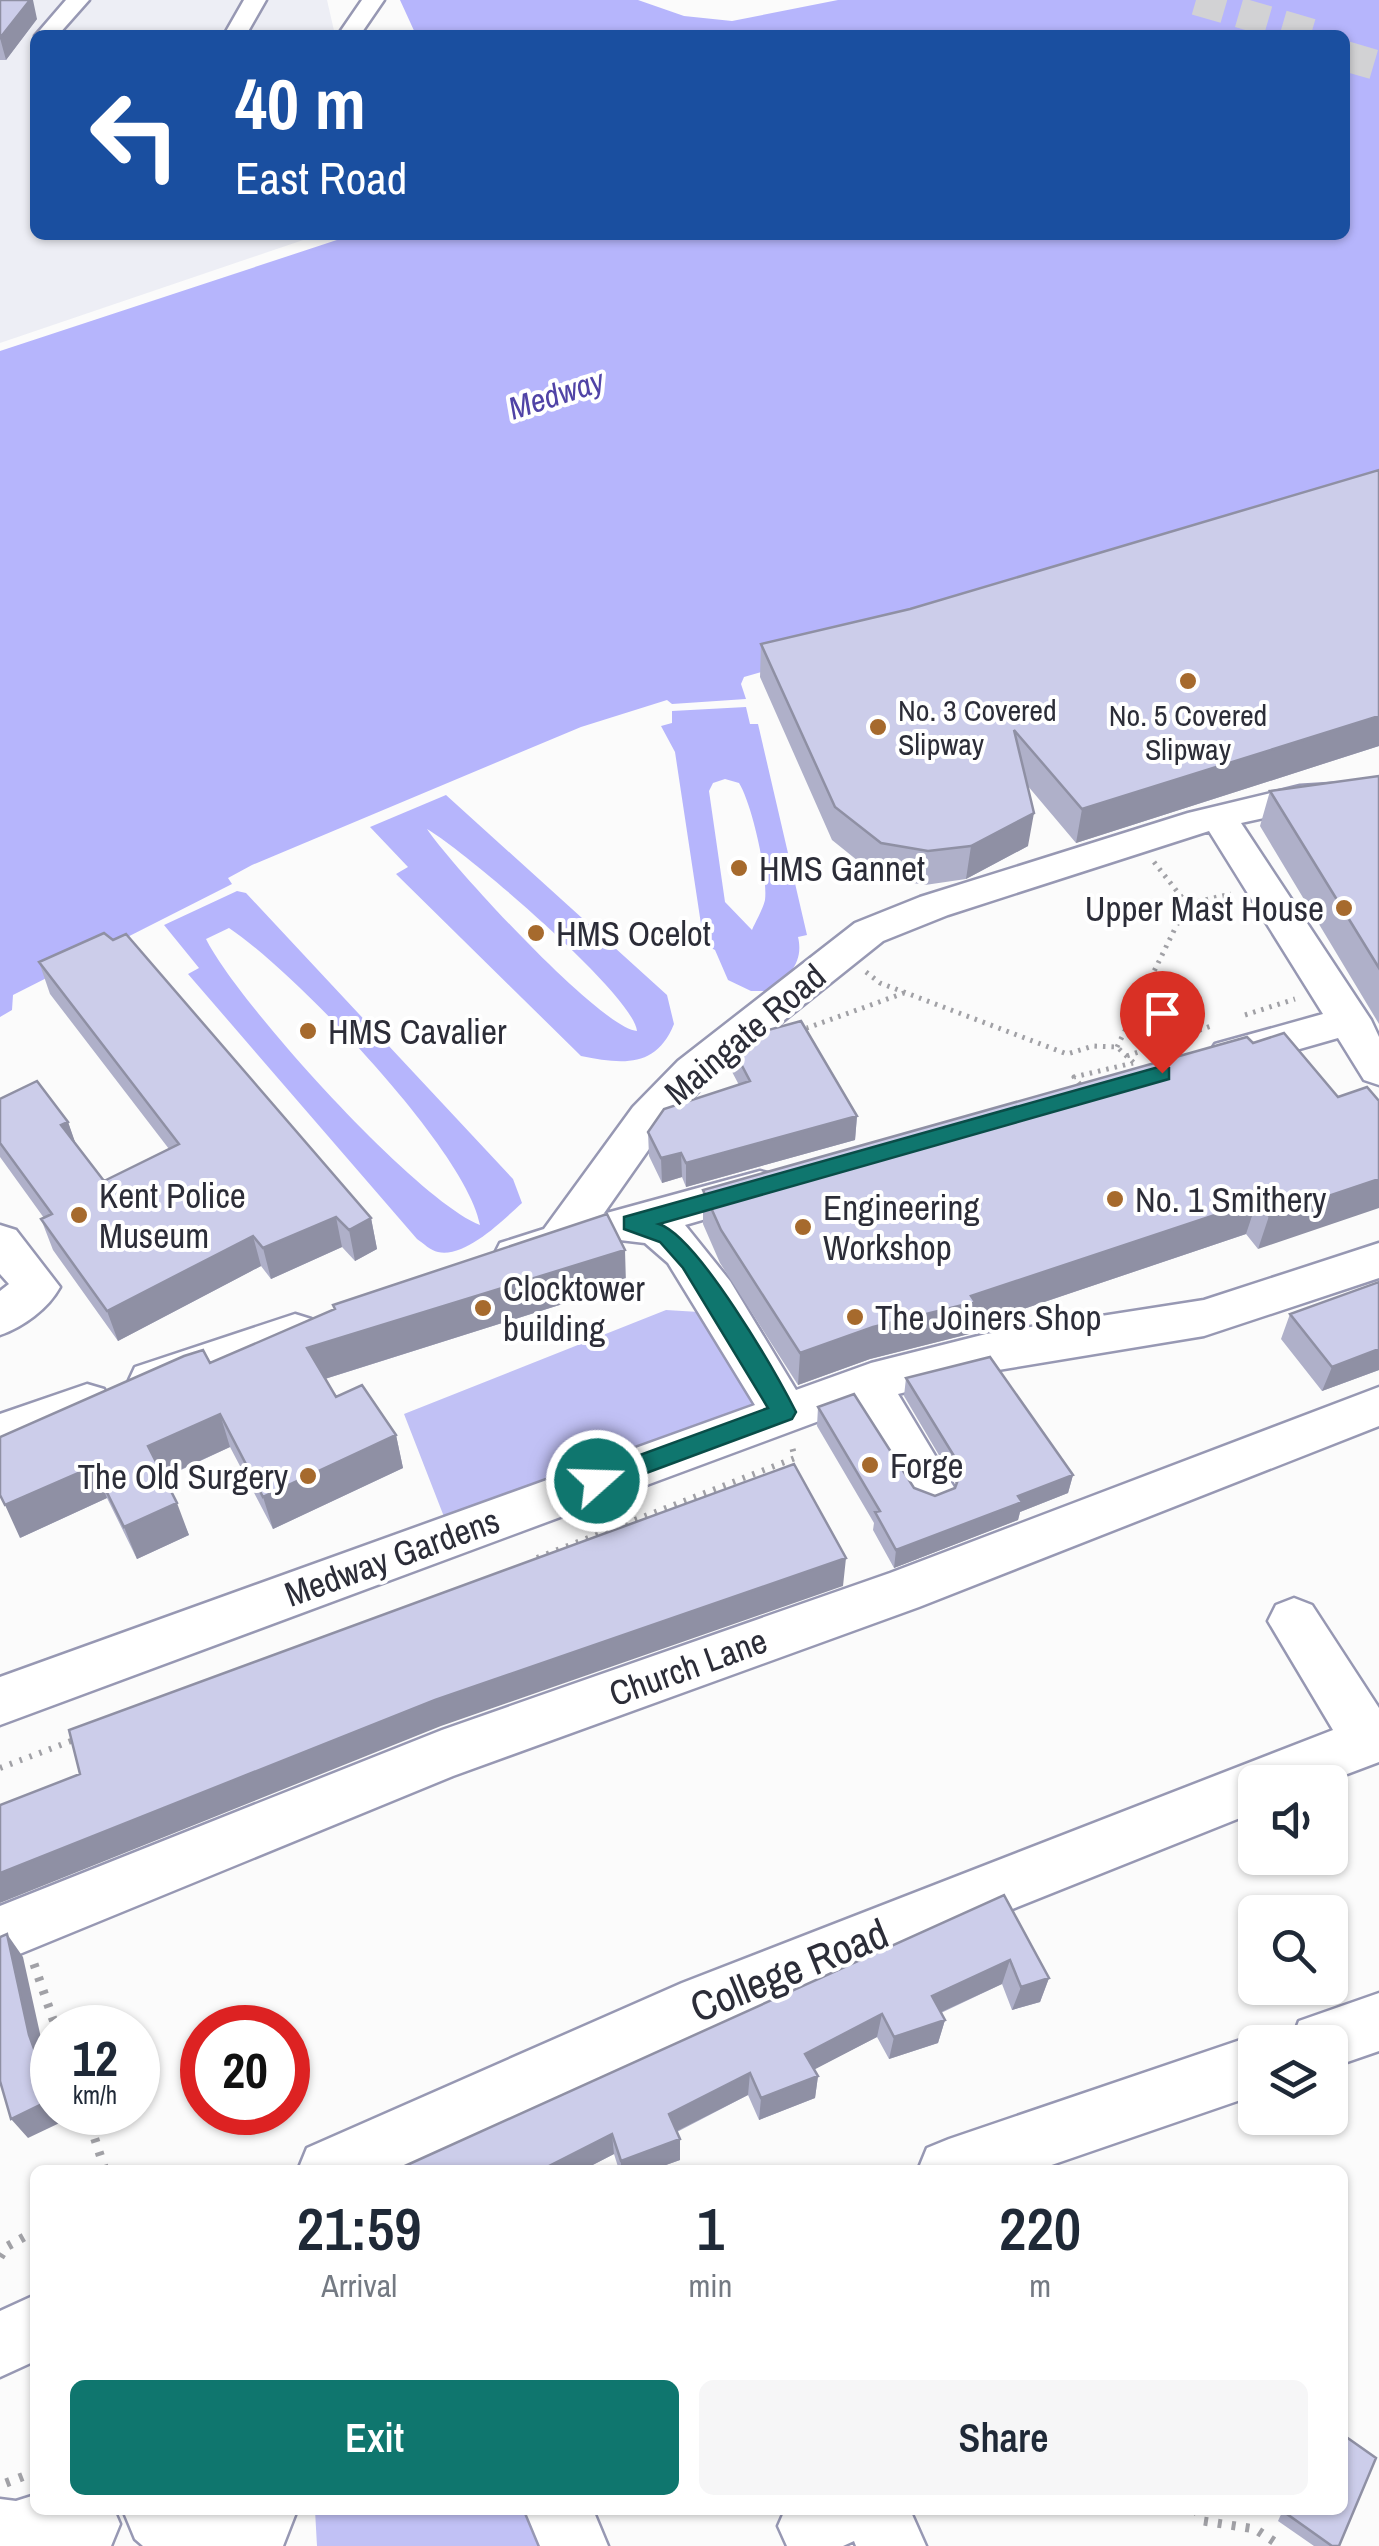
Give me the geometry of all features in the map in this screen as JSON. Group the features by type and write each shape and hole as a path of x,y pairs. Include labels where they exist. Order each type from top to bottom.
{"main road":[{"path":"0,2530 49,2515"},
{"path":"0,2540 16,2542 56,2515"},
{"path":"170,2515 208,2546"}],"street":[{"path":"51,30 78,0"},
{"path":"238,30 256,0"},
{"path":"352,30 373,0"},
{"name":"Maingate Road","path":"560,1241 648,1118 693,1071 869,932 898,919 1219,817 1300,798 1379,792"},
{"path":"1219,817 1351,1020 1379,1070"},
{"path":"1200,1062 1351,1020"},
{"path":"481,1267 560,1241 802,1175"},
{"path":"632,1223 668,1236 691,1262 789,1435"},
{"path":"0,1242 37,1287 0,1317"},
{"name":"Medway Gardens","path":"0,1701 789,1435 872,1382 986,1353 1204,1318 1379,1260"},
{"path":"0,1434 334,1318"},
{"path":"872,1382 878,1409 931,1489"},
{"name":"Church Lane","path":"10,1929 442,1755 901,1591 1379,1406"},
{"path":"1294,1621 1374,1739 1307,1765"},
{"name":"College Road","path":"340,2165 682,2012 1238,1793"},
{"path":"1348,2033 1379,2022"},
{"path":"964,2165 1238,2071"},
{"path":"0,2346 30,2330"},
{"path":"250,2546 261,2515"},
{"path":"561,2515 574,2546"},
{"path":"843,2515 892,2546"}],"path":[{"path":"1136,841 1187,904"},
{"path":"1187,904 1261,887"},
{"path":"1117,1047 1187,904"},
{"path":"842,952 880,983 1068,1054 1093,1046 1117,1047 1134,1063 1074,1077 1082,1087 1100,1082"},
{"path":"775,1006 807,1028 905,992"},
{"path":"518,1566 789,1435"},
{"path":"0,1768 92,1732"},
{"path":"10,1929 45,2005"},
{"path":"94,2135 103,2165"},
{"path":"0,2257 6,2246 30,2234"},
{"path":"0,2486 30,2498"},
{"path":"1200,2515 1203,2520 1256,2529 1281,2546"}],"shaded area":[{"path":"0,0 327,0 334,30 30,30 30,240 303,240 0,343"},
{"path":"666,1310 699,1312 761,1412 448,1527 404,1414"},
{"path":"315,2515 533,2515 544,2546 317,2546"}],"water":[{"name":"Medway","path":"400,0 638,0 684,16 732,21 838,0 1379,0 1379,496 744,677 741,684 746,699 672,704 667,700 581,727 252,865 228,878 232,884 13,995 12,1010 0,1017 0,351 337,240 1350,240 1350,30 414,30"},
{"path":"746,707 750,724 758,724 807,935 798,937 797,961 771,991 751,991 728,980 715,950 704,944 675,752 661,726 672,723 672,711","holes":["725,779 739,783 754,823 764,874 765,900 752,930 725,902 709,791 713,783"]},
{"path":"446,795 667,995 674,1024 666,1039 658,1049 636,1060 581,1056 396,874 408,867 370,827","holes":["427,829 579,957 608,987 637,1031 618,1023 561,975 494,908"]},
{"path":"237,891 246,893 513,1179 522,1203 483,1236 460,1249 438,1252 417,1239 188,974 199,968 164,925","holes":["229,928 334,1021 412,1110 468,1193 480,1225 415,1179 331,1097 253,1007 206,939"]}],"building":[{"path":"0,0 30,0 0,38"},
{"path":"1379,470 1379,716 1082,809 1014,730 1034,813 971,846 928,851 881,843 835,807 761,644 910,609"},
{"path":"1379,776 1379,968 1270,791"},
{"path":"104,933 113,940 126,934 371,1218 349,1230 336,1217 263,1248 253,1236 107,1311 41,1219 52,1214 0,1143 0,1099 37,1081 68,1122 61,1125 104,1181 179,1144 39,962"},
{"path":"801,1021 857,1116 686,1163 681,1153 661,1158 648,1132 664,1109 750,1081 730,1043"},
{"path":"1284,1033 1338,1097 1367,1087 1379,1101 1379,1179 1269,1216 1257,1201 971,1296 975,1302 873,1327 800,1353 721,1230 703,1190 1247,1037 1253,1043"},
{"path":"607,1214 625,1250 307,1348 336,1397 362,1385 396,1435 263,1497 220,1414 148,1446 177,1503 124,1527 94,1466 5,1505 0,1495 0,1437 184,1356 203,1350 210,1363 335,1309 333,1305"},
{"path":"1379,1282 1379,1349 1332,1367 1290,1314"},
{"path":"990,1357 1073,1475 1018,1496 1022,1502 896,1550 875,1512 880,1511 818,1407 854,1394 914,1488 935,1496 955,1488 962,1469 906,1378"},
{"path":"794,1464 846,1558 435,1700 0,1873 0,1805 80,1774 69,1730"},
{"path":"1004,1895 1049,1978 1021,1987 1010,1960 932,1996 945,2020 894,2037 882,2014 805,2054 818,2076 761,2098 750,2073 669,2114 680,2139 621,2161 612,2134 551,2165 407,2165"},
{"path":"7,1934 30,2038 30,2110 11,2119 0,2081 0,1937"},
{"path":"1348,2438 1376,2458 1339,2546 1332,2546 1288,2515 1348,2515"}],"tunnel":[{"path":"1196,0 1299,30"},
{"path":"1350,57 1379,66"}],"place":[{"name":"No. 5 Covered Slipway","path":"1188,681"},
{"name":"No. 3 Covered Slipway","path":"878,727"},
{"name":"HMS Gannet","path":"739,868"},
{"name":"Upper Mast House","path":"1344,908"},
{"name":"HMS Ocelot","path":"536,933"},
{"name":"HMS Cavalier","path":"308,1031"},
{"name":"No. 1 Smithery","path":"1115,1199"},
{"name":"Kent Police Museum","path":"79,1215"},
{"name":"Engineering Workshop","path":"803,1227"},
{"name":"Clocktower building","path":"483,1308"},
{"name":"The Joiners Shop","path":"855,1317"},
{"name":"Forge","path":"870,1465"},
{"name":"The Old Surgery","path":"308,1476"}],"route":[{"path":"597,1481 784,1412 691,1262 668,1236 632,1223 1162,1073"}]}
